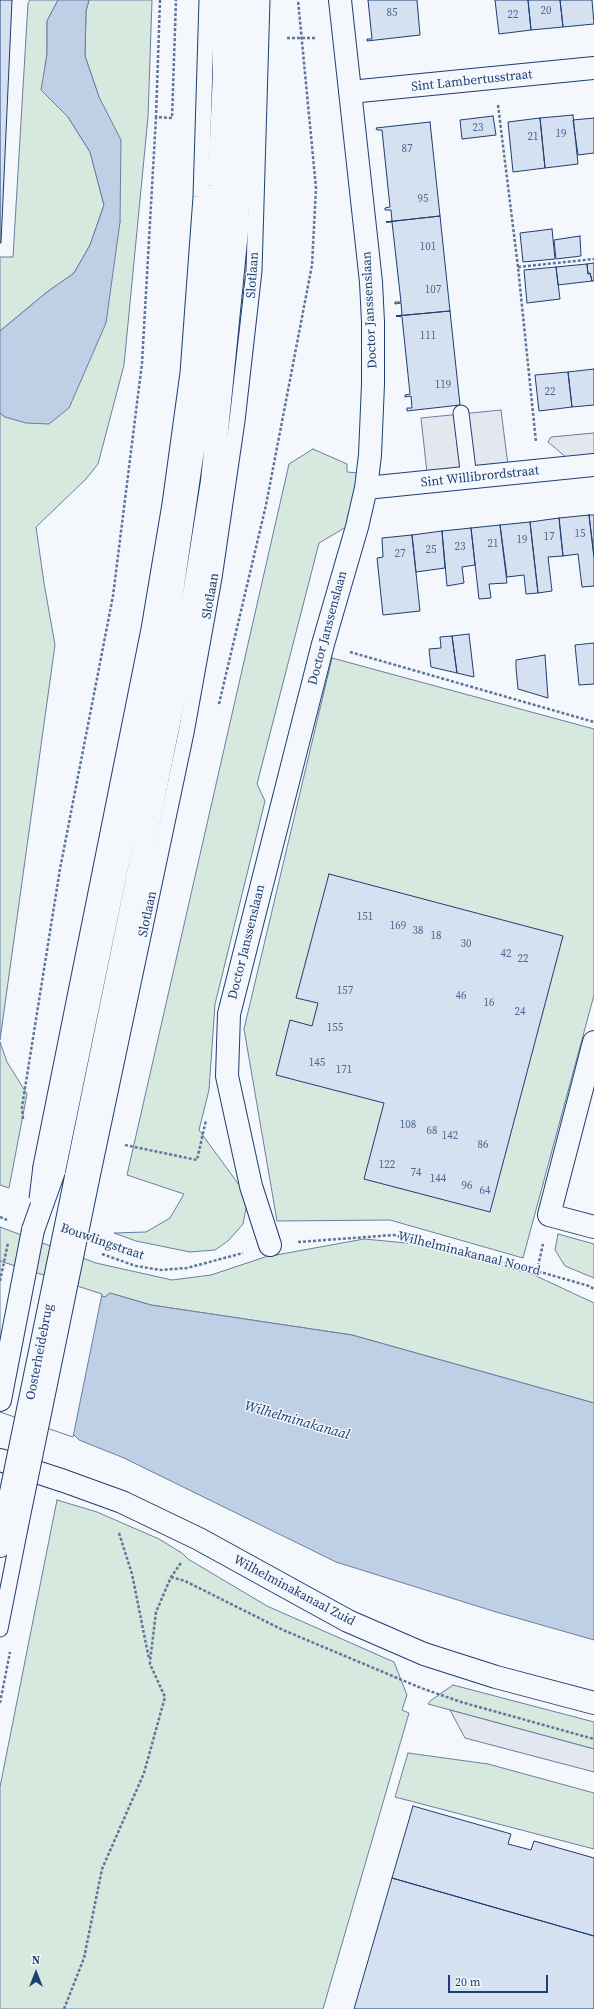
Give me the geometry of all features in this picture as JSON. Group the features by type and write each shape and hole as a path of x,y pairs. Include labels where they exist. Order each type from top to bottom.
{"street":[{"path":"0,1400 24,1226 47,1168 168,620 203,376 219,186 224,73 224,0"},
{"name":"Slotlaan","path":"83,1180 188,628 212,480 236,239 245,38 244,0"},
{"name":"Doctor Janssenslaan","path":"270,1245 252,1186 227,1076 229,1014 323,644 357,527 366,488 370,455 373,384 373,322 371,282 340,0"},
{"name":"Sint Lambertusstraat","path":"350,92 594,68"},
{"name":"Sint Willibrordstraat","path":"366,488 594,465"},
{"path":"594,1042 590,1077 549,1215 594,1227"},
{"name":"Oosterheidebrug","path":"8,1533 83,1180"},
{"name":"Wilhelminakanaal Zuid","path":"0,1460 122,1502 199,1539 348,1621 424,1654 496,1677 594,1703"}],"lane":[{"path":"47,1168 149,629 170,504 188,373 200,212 207,0"},
{"name":"Slotlaan","path":"83,1180 186,733 214,578 236,429 254,271 262,0"},
{"path":"461,413 469,478"},
{"path":"0,1628 8,1533"}],"path":[{"path":"23,1122 22,1107 60,869 113,596 142,363 156,117 160,0"},
{"path":"156,117 172,118 176,0"},
{"path":"280,38 301,39 344,36"},
{"path":"495,78 518,267 539,470"},
{"path":"518,267 594,259"},
{"path":"323,644 594,722"},
{"path":"118,1144 197,1160"},
{"path":"0,1217 24,1226"},
{"name":"Wilhelminakanaal Noord","path":"270,1245 362,1236 394,1235 550,1274 589,1286 594,1289"},
{"name":"Bouwlingstraat","path":"100,1253 136,1266 161,1270 187,1268 270,1245"},
{"path":"64,2009 84,1958 102,1869 144,1773 165,1697 150,1664 132,1574 118,1529"},
{"path":"150,1661 156,1612 171,1577 199,1539"}],"shaded area":[{"path":"30,0 58,0 47,21 47,54 42,90 68,117 90,152 104,205 90,245 74,273 47,292 0,331 0,257 13,257 28,3"},
{"path":"89,0 152,0 148,117 124,365 98,464 86,479 36,527 55,645 0,1040 0,413 5,417 120,222 99,97 85,56 86,11"},
{"path":"501,410 508,465 427,473 421,418"},
{"path":"594,433 594,455 567,458 548,442 551,437"},
{"path":"313,449 347,464 347,472 358,473 348,526 319,543 257,784 265,801 215,1004 209,1090 199,1130 242,1189 247,1203 243,1224 228,1241 215,1250 190,1252 136,1241 114,1233 146,1232 170,1218 184,1194 127,1175 289,464"},
{"path":"332,658 594,729 594,995 523,1258 390,1220 277,1221 244,1029"},
{"path":"0,1042 7,1062 27,1094 9,1188 0,1185"},
{"path":"0,1227 96,1263 172,1280 211,1275 265,1257 364,1239 418,1244 532,1274 594,1303 594,1403 352,1335 151,1305 110,1293 105,1297 0,1263"},
{"path":"558,1234 594,1244 594,1278 565,1266 555,1250"},
{"path":"57,1500 97,1512 159,1539 182,1553 188,1559 267,1606 394,1662 407,1695 402,1710 409,1713 323,2009 0,2009 0,1787"},
{"path":"453,1685 594,1722 594,1749 428,1704"},
{"path":"450,1710 594,1749 594,1772 465,1738"},
{"path":"408,1753 488,1764 594,1793 594,1849 395,1797"}],"water":[{"path":"58,0 89,0 86,11 85,56 99,97 121,140 120,222 106,323 69,408 49,424 26,423 5,417 0,413 0,331 47,292 74,273 90,245 104,205 90,152 68,117 41,90 47,54 47,21"},
{"name":"Wilhelminakanaal","path":"89,1292 105,1297 110,1293 151,1305 352,1335 594,1403 594,1640 496,1612 336,1562 124,1458 79,1440 72,1433"}],"pier":[{"path":"0,1261 102,1294 73,1437 0,1412"}],"building":[{"path":"0,0 12,0 1,243 0,243"},
{"path":"368,0 417,0 420,35 367,41 367,39 372,39"},
{"path":"495,0 528,0 531,30 499,34"},
{"path":"528,0 560,0 563,27 531,30"},
{"path":"560,0 592,0 594,24 563,27"},
{"path":"573,115 578,164 545,168 540,118"},
{"path":"493,116 496,135 462,139 460,120"},
{"path":"540,118 545,168 513,172 508,122"},
{"path":"594,118 594,153 578,155 573,120"},
{"path":"430,122 440,216 386,222 392,221 391,210 385,210 385,208 390,207 382,130 377,130 376,128"},
{"path":"440,216 450,311 396,316 402,315 401,303 395,304 395,302 401,302 392,222 386,222"},
{"path":"552,229 555,259 523,262 520,233"},
{"path":"580,236 581,256 556,259 554,240"},
{"path":"594,263 594,281 592,281 590,273 588,274 587,264"},
{"path":"587,264 588,274 590,273 592,281 558,285 556,267"},
{"path":"556,267 560,299 527,303 524,270"},
{"path":"450,311 460,405 407,411 407,408 412,408 411,396 405,397 405,395 410,394 402,317 396,316"},
{"path":"594,369 594,405 572,407 568,372"},
{"path":"568,372 572,407 539,411 535,375"},
{"path":"589,515 594,515 594,557"},
{"path":"589,515 594,557 594,586 582,587 578,554 563,556 559,518"},
{"path":"559,518 563,556 548,557 552,591 538,593 530,522"},
{"path":"530,522 538,593 526,594 524,575 507,577 500,525"},
{"path":"500,525 507,583 489,584 491,598 479,599 471,528"},
{"path":"471,528 475,565 462,567 464,583 447,586 442,531"},
{"path":"442,531 445,568 416,572 412,535"},
{"path":"412,535 420,611 383,615 377,558 383,557 382,538"},
{"path":"469,634 474,677 457,673 452,636"},
{"path":"452,636 457,673 431,667 429,649 441,648 440,637"},
{"path":"594,643 594,684 579,685 575,645"},
{"path":"545,655 548,698 518,689 516,660"},
{"path":"329,874 563,936 490,1212 364,1179 384,1103 276,1075 290,1020 312,1026 318,1003 296,998"},
{"path":"413,1806 511,1834 508,1844 531,1850 534,1841 594,1858 594,1936 392,1878"},
{"path":"392,1878 594,1936 594,2009 354,2009"}]}
